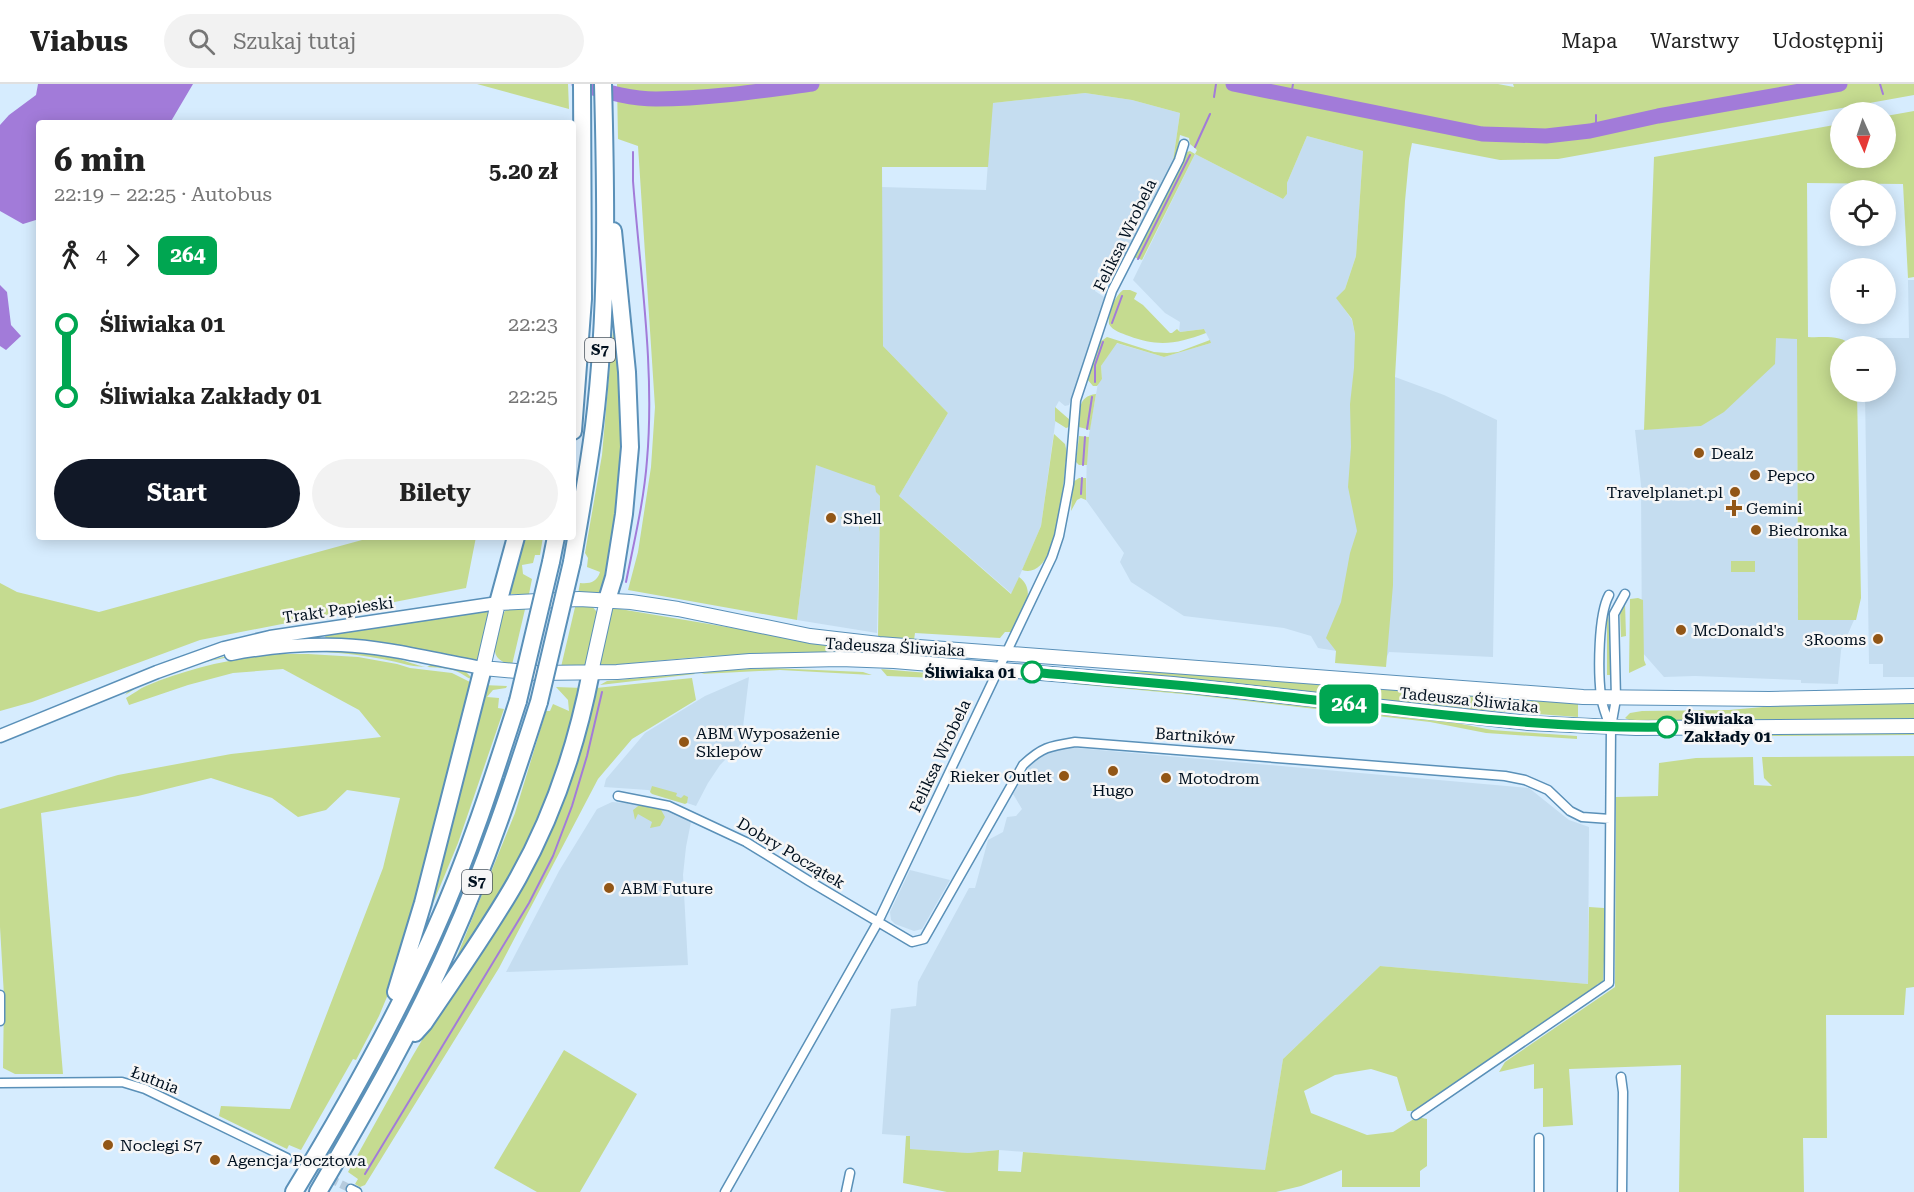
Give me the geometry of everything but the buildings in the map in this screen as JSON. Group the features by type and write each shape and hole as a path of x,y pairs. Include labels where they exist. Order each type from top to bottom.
{"highway":[{"name":"S7","path":"576,391 583,299 582,84"},
{"name":"S7","path":"318,1192 397,1054 451,943 500,821 539,702 572,562 584,499 598,386 604,287 603,84"},
{"path":"604,137 630,426 627,493 614,577 608,600"},
{"path":"576,259 584,188"},
{"path":"498,603 515,540"},
{"name":"S7","path":"294,1192 380,1044 434,932 460,870 518,701 555,540"},
{"path":"380,1044 423,903 483,668"},
{"path":"397,1054 424,1023 518,878 540,835 562,781 591,672"}],"main road":[{"name":"Tadeusza Śliwiaka","path":"498,603 608,600 678,609 810,636 1006,654 1600,698 1769,699 1914,696"},
{"path":"591,672 608,600"},
{"path":"483,668 498,603"},
{"name":"Tadeusza Śliwiaka","path":"483,668 537,673 617,672 750,661 831,659 894,661 1182,685 1500,721 1611,727 1914,726"}],"street":[{"name":"Feliksa Wrobela","path":"725,1192 878,922 1048,566 1059,536 1069,484 1076,400 1112,291 1174,170 1184,144"},
{"path":"1416,1115 1609,982 1611,727 1616,699 1614,614 1625,594"},
{"path":"1609,595 1604,605 1601,623 1600,698 1611,727"},
{"name":"Trakt Papieski","path":"0,736 215,651 270,637 498,603"},
{"name":"Trakt Papieski","path":"185,662 272,648 341,645 378,649 483,668"},
{"name":"Bartników","path":"878,922 912,942 924,939 1023,765 1036,752 1075,742 1505,776 1525,780 1548,790 1559,802 1581,818 1610,819"},
{"name":"Dobry Początek","path":"618,796 669,806 698,818 767,853 878,922"},
{"path":"0,995 0,1021"},
{"path":"1621,1077 1623,1092 1622,1192"},
{"name":"Łutnia","path":"0,1083 122,1082 145,1089 287,1158"},
{"path":"1539,1138 1539,1192"},
{"path":"846,1192 850,1173"}],"shaded area":[{"path":"38,84 193,84 172,120 36,120 36,220 23,224 0,211 0,125 9,115 36,95"},
{"path":"1085,93 1132,100 1180,113 1173,161 1121,264 1098,269 1095,291 1107,299 1069,405 1065,406 1059,401 1055,408 1057,410 1041,526 1012,594 899,496 948,413 883,346 881,187 986,190 992,103"},
{"path":"1307,136 1363,151 1356,256 1345,289 1337,298 1352,320 1355,334 1355,368 1395,377 1444,395 1497,420 1493,657 1389,652 1386,659 1318,648 1311,636 1284,628 1184,616 1131,582 1120,562 1124,553 1086,500 1087,446 1098,383 1102,379 1101,366 1116,343 1164,357 1211,343 1204,329 1179,332 1180,322 1165,313 1133,280 1195,154 1283,199 1287,194 1287,183"},
{"path":"1908,280 1914,280 1914,677 1883,677 1883,664 1869,664 1865,402 1896,402 1896,338 1909,338"},
{"path":"0,285 7,292 11,325 21,336 6,350 0,346"},
{"path":"1776,338 1797,338 1798,619 1854,620 1841,650 1838,684 1801,683 1801,680 1664,677 1642,652 1641,485 1635,430 1701,426"},
{"path":"816,464 875,486 880,496 877,633 797,620"},
{"path":"749,677 741,744 720,765 696,806 648,790 604,787 606,779 645,733 705,696"},
{"path":"1065,747 1529,788 1569,820 1589,827 1588,984 1380,966 1283,1059 1265,1171 999,1150 968,1153 909,1149 910,1136 882,1134 891,1009 916,1006 918,982 969,888 975,888 988,840 1003,832 1007,817 1016,816 1022,809 1013,794 1030,765 1047,753"},
{"path":"612,802 640,804 669,811 691,822 683,875 688,965 506,972 559,871 597,809"},
{"path":"910,870 950,880 922,929 914,931 895,924 891,920 890,912"}],"green space":[{"path":"477,84 568,84 569,109"},
{"path":"617,84 1498,84 1514,87 1513,84 1914,84 1914,95 1875,102 1830,102 1830,110 1558,159 1500,160 1412,143 1405,201 1395,377 1393,585 1386,667 1335,663 1336,651 1326,638 1341,602 1350,553 1357,531 1348,487 1355,334 1352,319 1336,298 1345,289 1356,256 1363,151 1307,136 1287,183 1287,194 1283,199 1195,154 1197,150 1190,144 1189,138 1180,135 1176,158 1160,186 1173,161 1180,113 1132,100 1085,93 993,103 988,167 882,167 883,346 948,413 899,496 1011,594 1019,577 1025,583 1028,597 1012,632 1005,632 1000,638 915,633 914,640 878,637 880,496 875,486 816,465 797,620 628,590 638,552 651,467 655,407 638,146 618,139"},
{"path":"1914,111 1914,277 1908,278 1903,184 1896,184 1896,180 1830,180 1830,183 1807,183 1808,337 1830,337 1830,402 1857,402 1861,598 1856,620 1798,620 1797,339 1776,338 1775,364 1724,412 1701,426 1644,430 1654,157 1830,126 1830,168 1896,168 1896,114"},
{"path":"1187,152 1195,154 1142,260 1134,257"},
{"path":"1123,290 1137,293 1134,299 1143,305 1170,333 1177,329 1180,332 1204,329 1206,333 1177,342 1158,343 1117,332 1109,324 1110,315 1114,301"},
{"path":"615,307 620,350 624,483 603,594 578,594 580,583 593,582 600,572 587,567 588,558 585,553 602,455"},
{"path":"1107,337 1154,352 1167,353 1178,352 1210,340 1211,343 1164,357 1117,343 1101,366 1102,379 1097,386 1093,386 1087,379 1100,342"},
{"path":"1096,394 1090,430 1079,427 1083,401 1090,395"},
{"path":"1055,407 1070,420 1069,427 1066,428 1055,421"},
{"path":"1054,434 1065,444 1067,453 1057,525 1052,545 1044,560 1035,569 1022,570 1041,526"},
{"path":"1079,436 1089,437 1087,465 1079,465 1076,462"},
{"path":"1079,478 1086,478 1086,500 1081,498 1077,500 1071,511 1073,482"},
{"path":"853,510 865,520 864,523 860,523 860,532 856,520 840,518"},
{"path":"362,540 475,540 466,588 200,640 32,702 0,711 0,583 17,592 99,612"},
{"path":"522,540 542,540 540,555 535,555 533,563 522,565 523,574 532,579 529,594 509,594"},
{"path":"1731,561 1755,561 1755,572 1731,572"},
{"path":"1630,599 1643,600 1646,665 1629,673"},
{"path":"576,603 592,606 600,616 588,662 583,666 561,667"},
{"path":"1625,603 1626,636 1621,637 1620,611"},
{"path":"526,605 512,665 505,663 495,651 497,630 507,609"},
{"path":"614,608 879,650 709,656 602,666 599,664 611,610"},
{"path":"489,609 492,611 481,656 475,661 325,637 326,634"},
{"path":"1608,609 1611,675 1607,675"},
{"path":"279,650 308,650 367,653 427,667 342,653 308,651 238,656 192,666 227,656"},
{"path":"279,654 358,657 410,668 452,673 474,684 394,980 379,1016 356,1060 353,1059 301,1150 289,1145 287,1149 219,1116 221,1106 290,1109 383,868 400,798 347,790 326,810 298,817 272,798 211,778 138,796 41,813 63,1074 15,1074 3,1068 4,996 0,927 0,809 118,775 231,754 381,737 359,710 283,669 233,673 129,705 126,698 146,686 195,669 228,661"},
{"path":"431,665 465,671 474,680 453,670 427,667"},
{"path":"192,666 151,681 171,672"},
{"path":"770,668 863,672 872,675 780,670 701,674 711,671"},
{"path":"881,669 963,676 962,679 887,676"},
{"path":"1125,672 1175,672 1578,704 1578,717 1432,709 1125,675"},
{"path":"695,674 600,685 607,681"},
{"path":"692,678 696,700 632,739 598,779 499,968 365,1185 360,1187 355,1184 358,1179 348,1172 412,1057 560,806 578,759 596,688"},
{"path":"151,681 139,686 125,695 131,688"},
{"path":"1085,681 1431,718 1492,730 1577,736 1577,739 1486,733 1430,722 1074,684 1074,682"},
{"path":"483,685 507,686 493,690 487,697 499,698 498,708 504,709 458,843 420,935"},
{"path":"556,687 583,688 562,767 518,864 451,971 515,813 546,711 550,711 553,704 569,711 568,700"},
{"path":"1914,703 1914,721 1635,723 1625,718 1630,713 1642,711"},
{"path":"1914,730 1914,735 1762,736 1764,732"},
{"path":"1914,756 1914,987 1906,988 1904,1015 1826,1015 1827,1138 1803,1138 1804,1192 1679,1192 1681,1065 1569,1069 1573,1125 1543,1127 1543,1088 1534,1089 1534,1064 1499,1072 1505,1062 1615,987 1616,797 1658,796 1659,763 1696,758 1753,757 1754,785 1772,786 1764,778 1762,757"},
{"path":"652,786 677,793 676,796 681,798 684,795 688,797 687,803 652,794 650,792"},
{"path":"642,803 660,808 665,817 660,826 650,828 652,822 638,814 635,820 633,810"},
{"path":"1589,907 1604,908 1606,915 1603,983 1597,984 1597,988 1418,1111 1407,1111 1397,1077 1371,1069 1335,1075 1304,1091 1311,1113 1367,1135 1393,1132 1417,1117 1427,1119 1427,1166 1420,1171 1420,1187 1342,1187 1342,1170 1301,1186 1276,1192 947,1192 903,1183 906,1136 910,1136 910,1149 968,1153 999,1150 998,1171 1021,1172 1023,1152 1265,1170 1283,1059 1380,966 1588,984"},
{"path":"564,1050 637,1094 580,1192 537,1192 494,1168"}],"waterway":[{"path":"579,84 646,99 715,96 812,84"},
{"path":"1214,97 1216,84"},
{"path":"1233,84 1482,134 1546,136 1590,131 1658,116 1840,84"},
{"path":"1291,95 1293,84"},
{"path":"1880,84 1883,94"},
{"path":"1195,147 1210,114"},
{"path":"1596,115 1596,129"},
{"path":"626,582 644,491 649,425 646,320 633,181 633,152"},
{"path":"1138,259 1190,155"},
{"path":"1112,323 1122,296"},
{"path":"1095,382 1095,365 1103,342"},
{"path":"1087,429 1092,397"},
{"path":"1083,465 1085,437"},
{"path":"1081,494 1082,478"},
{"path":"365,1174 529,903 553,856 572,806 587,756 602,692"}],"tunnel":[{"path":"287,1158 351,1189"}],"bus line":[{"name":"264","path":"1032,672 1214,688 1469,718 1581,727 1667,727"}],"place":[{"name":"Dealz","path":"1699,453"},
{"name":"Pepco","path":"1755,475"},
{"name":"Travelplanet.pl","path":"1735,492"},
{"name":"Gemini","path":"1734,508"},
{"name":"Shell","path":"831,518"},
{"name":"Biedronka","path":"1756,530"},
{"name":"McDonald's","path":"1681,630"},
{"name":"3Rooms","path":"1878,639"},
{"name":"Śliwiaka 01","path":"1032,672"},
{"name":"Śliwiaka Zakłady 01","path":"1667,727"},
{"name":"ABM Wyposażenie Sklepów","path":"684,742"},
{"name":"Hugo","path":"1113,771"},
{"name":"Rieker Outlet","path":"1064,776"},
{"name":"Motodrom","path":"1166,778"},
{"name":"ABM Future","path":"609,888"},
{"name":"Noclegi S7","path":"108,1145"},
{"name":"Agencja Pocztowa","path":"215,1160"}]}
